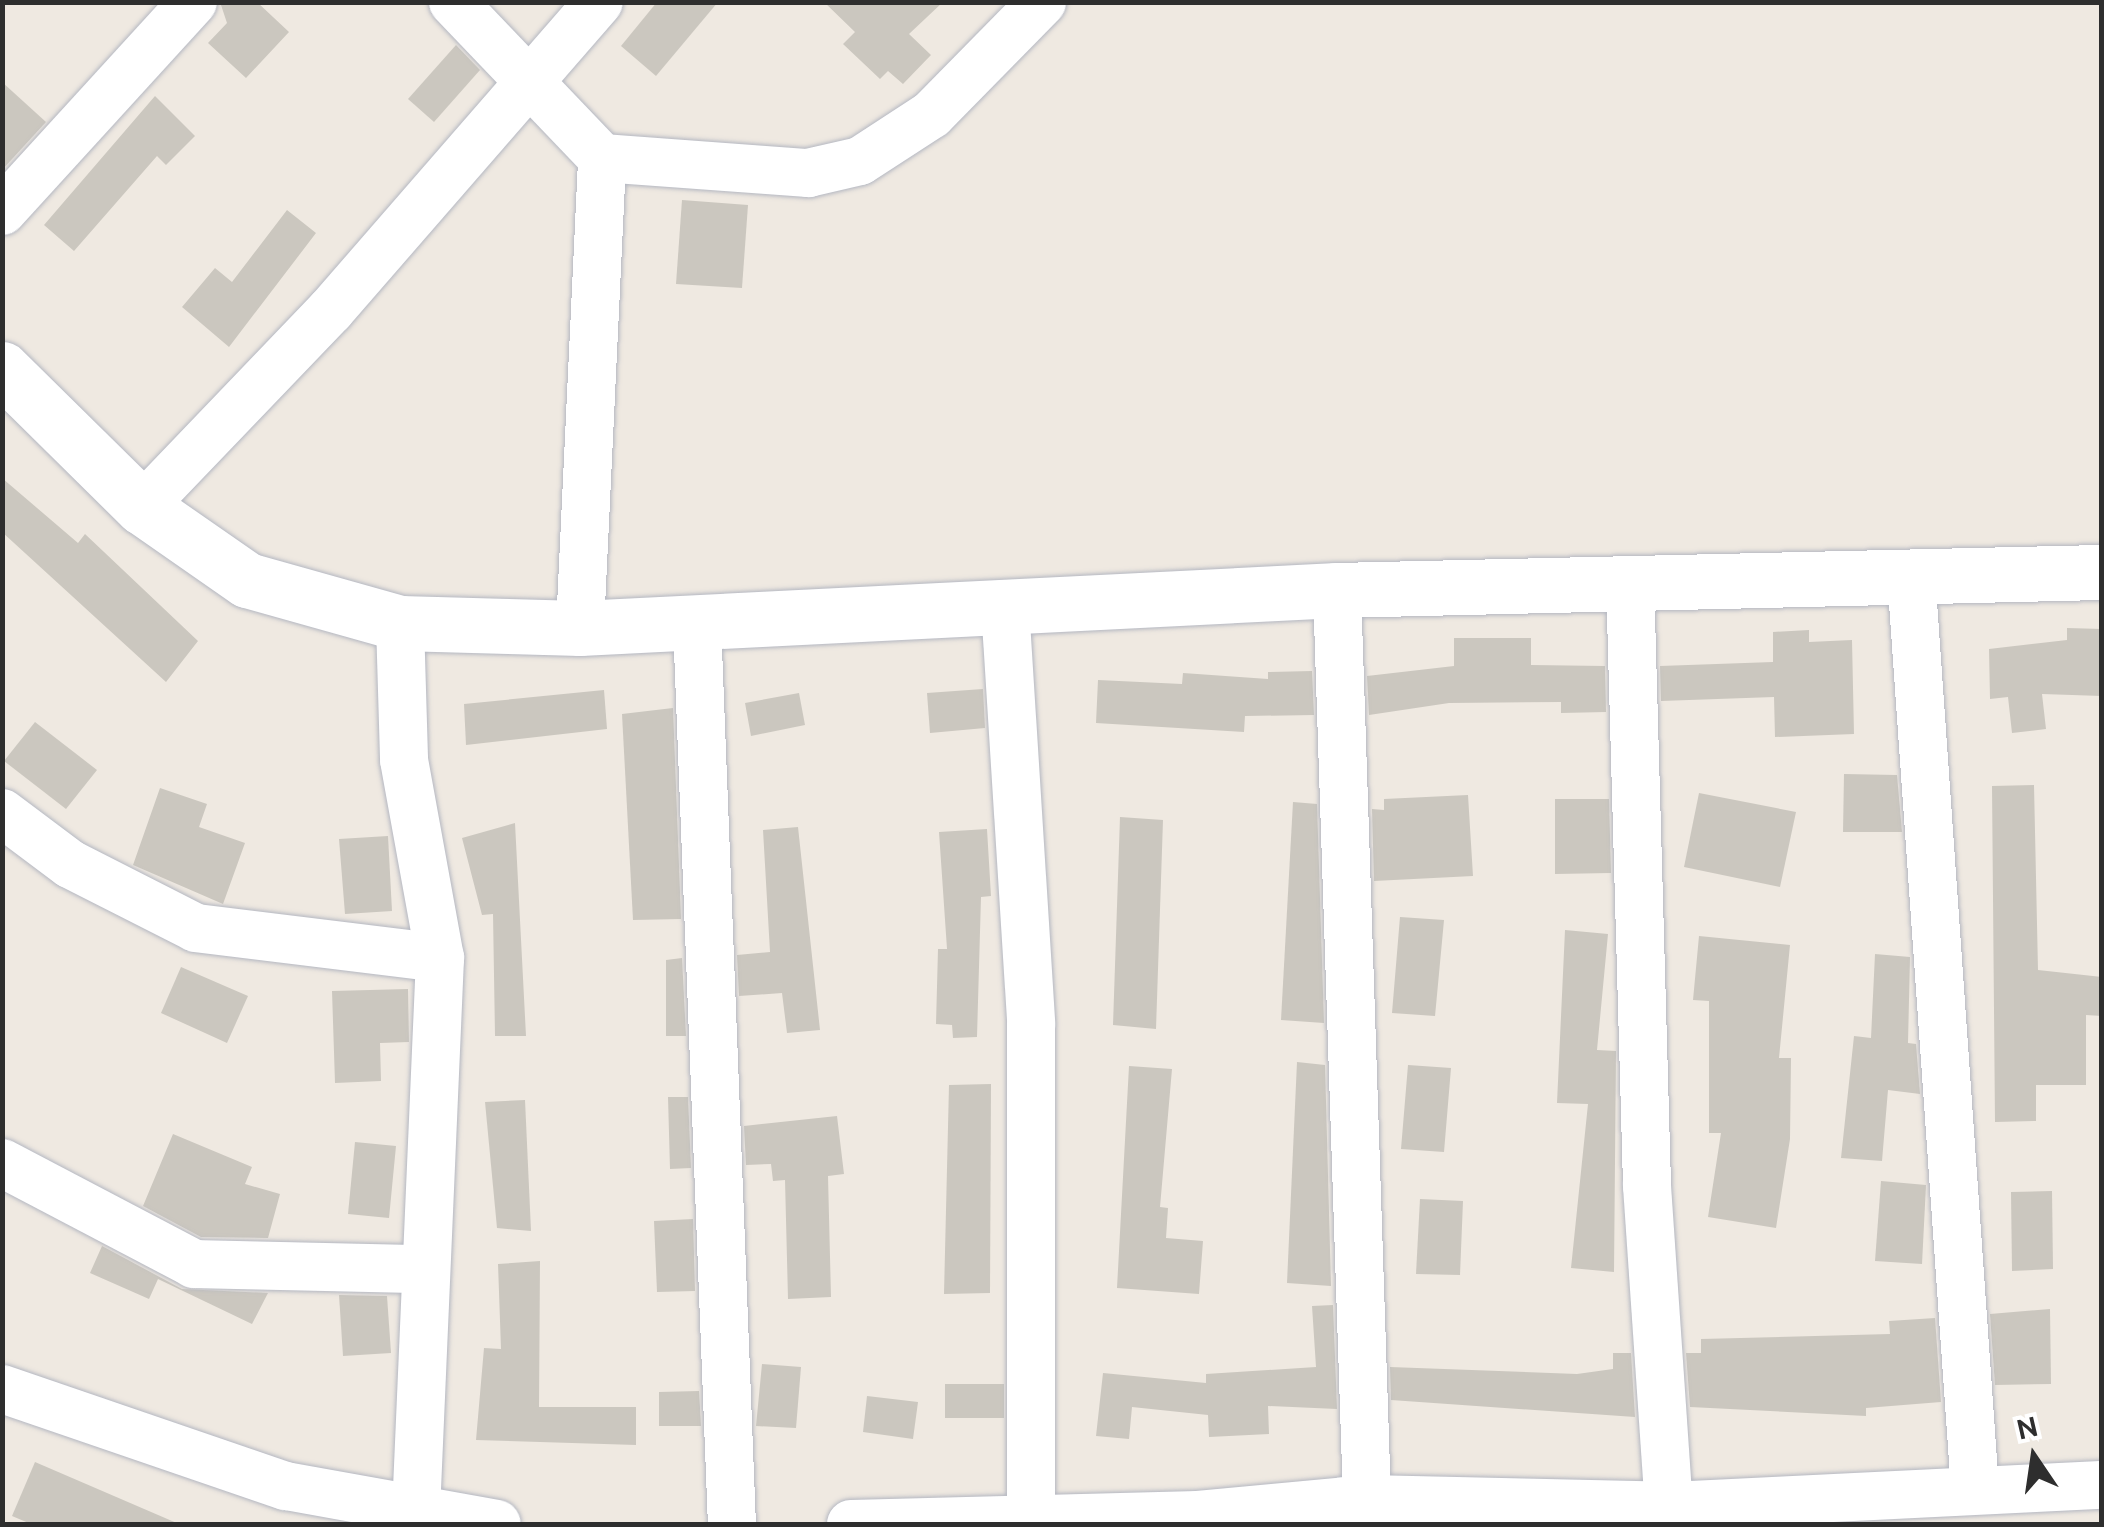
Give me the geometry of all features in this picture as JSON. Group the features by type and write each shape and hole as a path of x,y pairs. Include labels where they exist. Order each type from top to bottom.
{"main road":[{"path":"2,369 142,506 248,580 400,622 580,628 1337,590 1630,580 2102,572"}],"street":[{"path":"2,211 193,2"},
{"path":"453,2 602,158 808,173 860,161 932,114 1042,2"},
{"path":"142,506 534,84 600,2"},
{"path":"580,628 602,158"},
{"path":"1911,574 1975,1489"},
{"path":"1630,580 1647,1186 1670,1506"},
{"path":"1337,590 1367,1499"},
{"path":"1005,606 1031,1023 1032,1518"},
{"path":"400,622 404,760 440,958 422,1268 416,1513"},
{"path":"698,623 732,1524"},
{"path":"2,813 70,864 196,928 440,958"},
{"path":"2,1163 194,1264 422,1268"},
{"path":"2,1389 286,1486 416,1513 497,1524"},
{"path":"850,1524 1032,1518 1199,1520 1367,1499 1572,1513 1670,1506 1863,1510 1975,1489 2102,1485"}],"building":[{"path":"220,2 257,2 289,32 246,78 208,43 227,23"},
{"path":"657,2 718,2 656,76 621,46"},
{"path":"824,2 943,2 909,34 931,55 903,84 888,71 880,79 843,44 855,32"},
{"path":"456,45 480,70 434,122 408,99"},
{"path":"2,82 46,122 2,170"},
{"path":"155,96 195,136 166,165 157,156 74,251 44,225"},
{"path":"682,200 748,205 742,288 676,284"},
{"path":"287,210 316,233 229,347 182,307 215,268 232,282"},
{"path":"2,478 78,543 85,534 198,641 166,682 2,532"},
{"path":"2067,628 2102,629 2102,696 2042,694 2046,729 2012,733 2008,697 1990,699 1989,649 2067,640"},
{"path":"1809,630 1809,642 1852,640 1854,734 1775,737 1774,697 1661,701 1660,666 1773,662 1773,632"},
{"path":"1454,638 1531,638 1531,665 1605,666 1606,712 1561,713 1561,702 1449,703 1369,715 1367,676 1454,666"},
{"path":"1312,671 1314,715 1245,716 1244,732 1096,723 1098,680 1182,684 1183,673 1268,679 1268,672"},
{"path":"983,689 985,728 930,733 927,693"},
{"path":"604,690 607,729 466,745 464,704"},
{"path":"799,693 805,725 751,736 745,703"},
{"path":"673,708 681,919 633,920 622,714"},
{"path":"35,722 97,770 66,809 4,761"},
{"path":"1844,774 1897,775 1902,832 1843,832"},
{"path":"2034,785 2038,970 2102,977 2102,1016 2086,1015 2086,1085 2036,1085 2036,1121 1995,1122 1992,786"},
{"path":"160,788 207,804 199,827 245,843 223,904 133,865"},
{"path":"1699,793 1796,812 1780,887 1684,867"},
{"path":"1468,795 1473,876 1374,881 1372,809 1384,810 1384,799"},
{"path":"1555,799 1609,799 1611,873 1555,874"},
{"path":"1293,802 1317,804 1324,1023 1281,1020"},
{"path":"1120,817 1163,820 1156,1029 1113,1025"},
{"path":"515,823 526,1036 495,1036 493,914 482,915 462,838"},
{"path":"798,827 820,1030 787,1033 782,993 739,996 737,955 770,952 763,830"},
{"path":"987,829 991,896 981,897 977,1037 953,1038 952,1025 936,1024 938,949 947,949 939,832"},
{"path":"388,836 392,911 345,914 339,839"},
{"path":"1400,917 1444,920 1435,1016 1392,1013"},
{"path":"1565,930 1608,934 1597,1050 1616,1051 1614,1272 1571,1268 1588,1104 1557,1103"},
{"path":"1699,936 1790,945 1779,1058 1791,1058 1790,1139 1776,1228 1708,1217 1721,1133 1709,1133 1709,1001 1693,1000"},
{"path":"1875,954 1910,957 1908,1043 1916,1044 1920,1094 1888,1090 1882,1161 1841,1158 1854,1036 1871,1038"},
{"path":"682,958 686,1036 666,1036 666,960"},
{"path":"181,967 248,996 227,1043 161,1013"},
{"path":"408,989 409,1042 380,1043 381,1081 335,1083 332,991"},
{"path":"1297,1062 1325,1065 1331,1286 1287,1283"},
{"path":"1408,1065 1451,1068 1444,1152 1401,1149"},
{"path":"1129,1066 1172,1069 1160,1207 1168,1208 1166,1238 1203,1241 1199,1294 1117,1288"},
{"path":"991,1084 990,1293 944,1294 949,1085"},
{"path":"668,1097 688,1097 691,1168 670,1169"},
{"path":"525,1100 531,1231 497,1228 485,1102"},
{"path":"837,1116 844,1174 828,1176 831,1297 788,1299 785,1180 773,1181 771,1164 746,1165 744,1126"},
{"path":"173,1134 252,1167 245,1184 280,1194 268,1238 201,1237 143,1206"},
{"path":"355,1142 396,1146 389,1218 348,1214"},
{"path":"1881,1181 1926,1185 1922,1264 1875,1261"},
{"path":"2052,1191 2053,1269 2012,1271 2011,1192"},
{"path":"1420,1199 1463,1201 1460,1275 1416,1274"},
{"path":"693,1219 695,1291 657,1292 654,1221"},
{"path":"102,1246 182,1289 268,1293 252,1324 158,1279 149,1299 90,1273"},
{"path":"540,1261 539,1407 636,1407 636,1445 476,1440 484,1348 501,1349 498,1264"},
{"path":"339,1295 387,1296 391,1353 343,1356"},
{"path":"1333,1305 1337,1409 1268,1406 1269,1434 1209,1437 1208,1415 1132,1407 1129,1439 1096,1436 1103,1373 1206,1383 1206,1374 1316,1367 1312,1306"},
{"path":"2050,1309 2051,1384 1995,1385 1990,1314"},
{"path":"1935,1318 1941,1402 1866,1408 1866,1416 1690,1407 1686,1353 1701,1353 1701,1339 1890,1334 1889,1321"},
{"path":"1613,1353 1631,1353 1635,1417 1391,1400 1390,1367 1577,1374 1613,1369"},
{"path":"762,1364 801,1367 796,1428 756,1426"},
{"path":"945,1384 1004,1384 1004,1418 945,1418"},
{"path":"699,1391 701,1426 659,1426 659,1392"},
{"path":"867,1396 918,1402 913,1439 863,1432"},
{"path":"35,1462 179,1524 31,1524 12,1516"}]}
